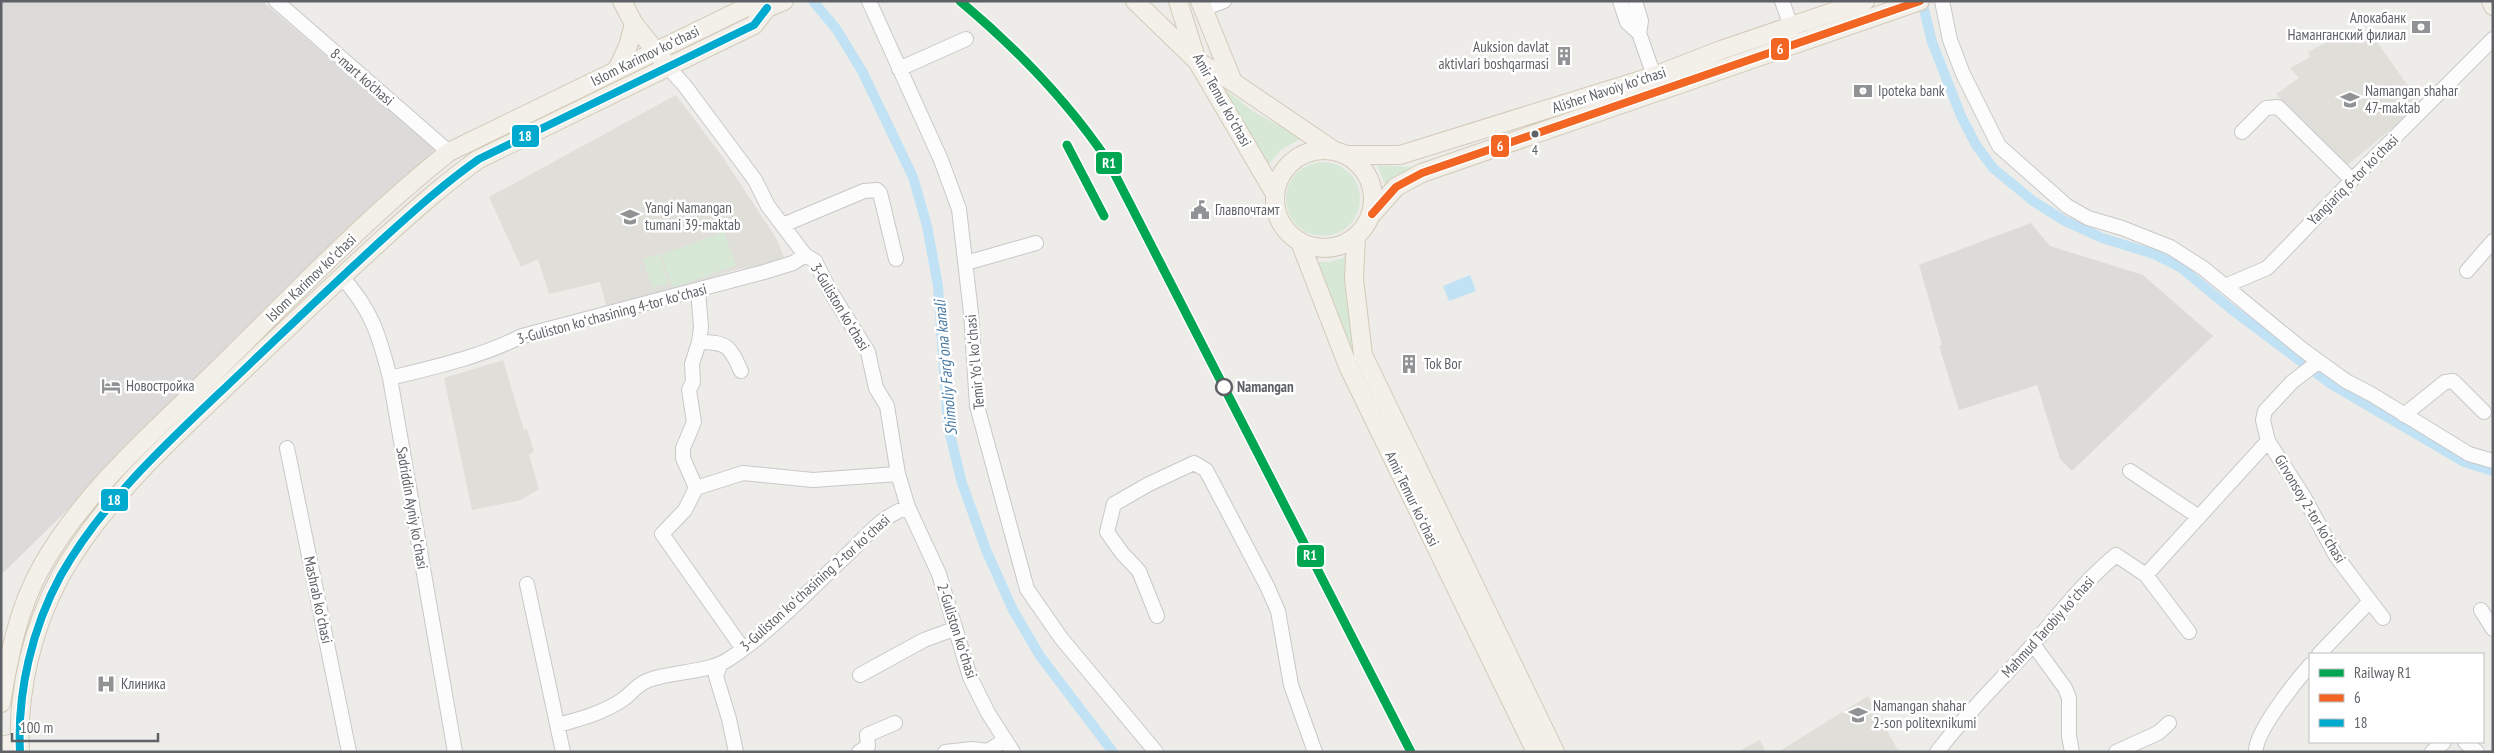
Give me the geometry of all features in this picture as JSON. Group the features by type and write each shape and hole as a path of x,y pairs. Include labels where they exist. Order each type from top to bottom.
{"main road":[{"path":"622,1 634,24 668,67"},
{"name":"Islom Karimov koʻchasi","path":"1,703 10,654 25,602 42,566 73,518 105,480 316,272 422,174 449,152 682,38 747,7 767,8 784,1"},
{"path":"1135,1 1198,61 1233,82"},
{"name":"Amir Temur koʻchasi","path":"1178,1 1198,61 1275,194 1280,222 1300,242 1348,366 1547,751"},
{"name":"Alisher Navoiy koʻchasi","path":"1340,153 1400,155 1654,76 1865,1"},
{"path":"2491,1 2493,6"},
{"path":"1300,242 1314,247 1329,248 1343,245 1356,237 1372,214 1396,187 1422,173 1914,3"},
{"name":"Amir Temur koʻchasi","path":"1201,5 1233,82 1361,165 1368,176 1374,201 1372,214"},
{"name":"Islom Karimov koʻchasi","path":"19,747 21,706 27,666 40,624 60,576 87,533 122,491 176,437 341,276 446,181 479,158 754,25 767,8"},
{"path":"634,24 655,34 682,38"},
{"path":"617,70 628,46 634,24"},
{"path":"1275,194 1279,178 1288,165 1301,155 1317,150 1340,153"},
{"name":"Amir Temur koʻchasi","path":"1356,237 1354,279 1363,355 1547,751"},
{"path":"1,746 19,747"}],"street":[{"name":"8-mart ko'chasi","path":"276,1 449,152"},
{"name":"Temir Yoʻl koʻchasi","path":"869,1 898,69 941,160 959,209 966,263 977,406 1027,590 1061,638 1156,752"},
{"path":"1201,5 1224,1"},
{"path":"1620,1 1627,22 1639,33 1654,76"},
{"path":"1635,1 1641,21 1639,33"},
{"path":"1782,1 1791,26 1792,46"},
{"path":"1942,1 1950,40 1960,66 1998,146 2067,206 2088,218 2122,228 2170,247 2225,286 2316,363 2469,454 2493,461"},
{"name":"Yangiаriq 6-tor koʼchasi","path":"2225,286 2267,268 2493,39"},
{"path":"898,69 966,40"},
{"name":"3-Guliston koʻchasi","path":"668,67 685,86 755,180 768,206 783,226 805,255 815,261 868,352 876,388 887,406 898,474 908,506"},
{"path":"2242,132 2266,108 2278,107 2352,180"},
{"path":"783,226 864,191 877,190 880,193 896,259"},
{"path":"2467,271 2493,241"},
{"path":"966,263 1036,243"},
{"name":"3-Guliston koʻchasining 4-tor koʻchasi","path":"390,378 492,351 522,336 793,263 805,255"},
{"name":"Sadriddin Ayniy koʻchasi","path":"341,276 373,319 390,378 455,752"},
{"path":"696,488 683,458 683,448 694,422 689,390 692,382 692,364 699,342 698,290"},
{"path":"699,342 717,342 727,346 741,371"},
{"name":"Girvonsoy 2-tor koʼchasi","path":"2316,363 2302,374 2265,411 2263,420 2268,442 2299,488 2336,556 2383,618"},
{"path":"2404,415 2445,382 2453,381 2484,412"},
{"path":"2189,632 2146,575 2268,442"},
{"name":"Mashrab koʻchasi","path":"287,448 349,752"},
{"path":"1158,616 1140,571 1122,553 1107,532 1114,504 1148,484 1194,463 1206,470 1267,586 1278,611 1291,685 1315,752"},
{"path":"2130,471 2199,517"},
{"path":"743,649 662,534 680,517 696,488 743,473 813,480 898,474"},
{"name":"2-Guliston koʻchasi","path":"908,506 939,574 970,677 988,713 1013,752"},
{"name":"3-Guliston koʻchasining 2-tor koʻchasi","path":"558,725 606,709 623,700 636,685 665,674 720,664 743,649 851,551 877,523 889,514 908,506"},
{"name":"Mahmud Tarobiy koʻchasi","path":"1937,752 1953,729 2033,644 2078,590 2116,555 2146,575"},
{"path":"527,584 563,752"},
{"path":"2320,653 2370,601"},
{"path":"2481,610 2493,629"},
{"path":"860,675 924,640 954,629"},
{"path":"2033,644 2065,688 2069,698 2069,736 2072,752"},
{"path":"720,664 716,676 729,719 736,752"},
{"path":"2256,752 2256,742 2276,708 2309,666"},
{"path":"860,752 868,746 867,735 895,722"},
{"path":"2116,752 2158,733 2169,722"},
{"path":"946,752 972,749 988,751 1005,740"},
{"path":"2432,752 2443,743"},
{"path":"2466,743 2477,752"}],"shaded area":[{"path":"1,1 262,1 436,149 1,575"},
{"name":"Namangan shahar 47-maktab","path":"2352,29 2359,44 2372,35 2421,104 2344,168 2276,94 2299,78 2290,68 2310,57 2308,52"},
{"name":"Yangi Namangan tumani 39-maktab","path":"676,95 722,156 776,238 786,262 739,269 607,309 600,282 549,294 538,259 521,267 489,197"},
{"path":"2031,223 2050,246 2143,275 2213,336 2072,471 2060,459 2037,385 1959,410 1939,346 1942,345 1919,265"},
{"path":"503,360 524,430 527,429 534,451 529,455 539,489 521,500 472,510 444,378"},
{"name":"Namangan shahar 2-son politexnikumi","path":"1868,696 1899,752 1778,752"},
{"path":"1760,740 1766,752 1737,752"}],"green space":[{"path":"1223,88 1254,112 1302,138 1281,150 1266,167"},
{"path":"1323,162 1337,165 1349,173 1357,185 1360,199 1357,213 1349,225 1337,233 1323,236 1309,233 1297,225 1289,213 1286,199 1289,185 1297,173 1309,165"},
{"path":"1377,165 1414,167 1385,184"},
{"path":"724,232 736,265 673,288 661,255"},
{"path":"659,254 668,283 653,288 643,259"},
{"path":"1348,256 1346,293 1354,355 1309,262 1330,262"}],"water":[{"path":"1470,275 1476,291 1449,301 1443,286"}],"waterway":[{"name":"Shimoliy Fargʻona kanali","path":"813,1 837,30 862,71 913,177 927,226 938,286 948,426 962,483 986,550 1013,610 1040,656 1113,752"},
{"path":"1922,1 1932,42 1961,116 1976,145 1993,168 2033,201 2063,220 2102,238 2154,254 2180,267 2231,309 2331,384 2464,462 2493,471"}],"rail line":[{"name":"R1","path":"960,1 1001,37 1040,76 1075,117 1108,161 1411,752"},
{"name":"R1","path":"1067,145 1104,216"}],"transit line":[{"name":"6","path":"1372,214 1396,187 1422,173 1920,1"},
{"name":"18","path":"20,752 21,706 24,684 34,638 51,595 61,575 101,516 124,488 175,436 369,251 431,196 479,159 754,25 767,8"}],"place":[{"name":"Алокабанк Наманганский филиал","path":"2421,27"},
{"name":"Auksion davlat aktivlari boshqarmasi","path":"1564,56"},
{"name":"Ipoteka bank","path":"1863,91"},
{"name":"Namangan shahar 47-maktab","path":"2350,100"},
{"name":"4","path":"1535,134"},
{"name":"Главпочтамт","path":"1200,210"},
{"name":"Yangi Namangan tumani 39-maktab","path":"630,217"},
{"name":"Tok Bor","path":"1409,364"},
{"name":"Новостройка","path":"111,386"},
{"name":"Namangan","path":"1224,387"},
{"name":"Клиника","path":"106,684"},
{"name":"Namangan shahar 2-son politexnikumi","path":"1858,715"}]}
